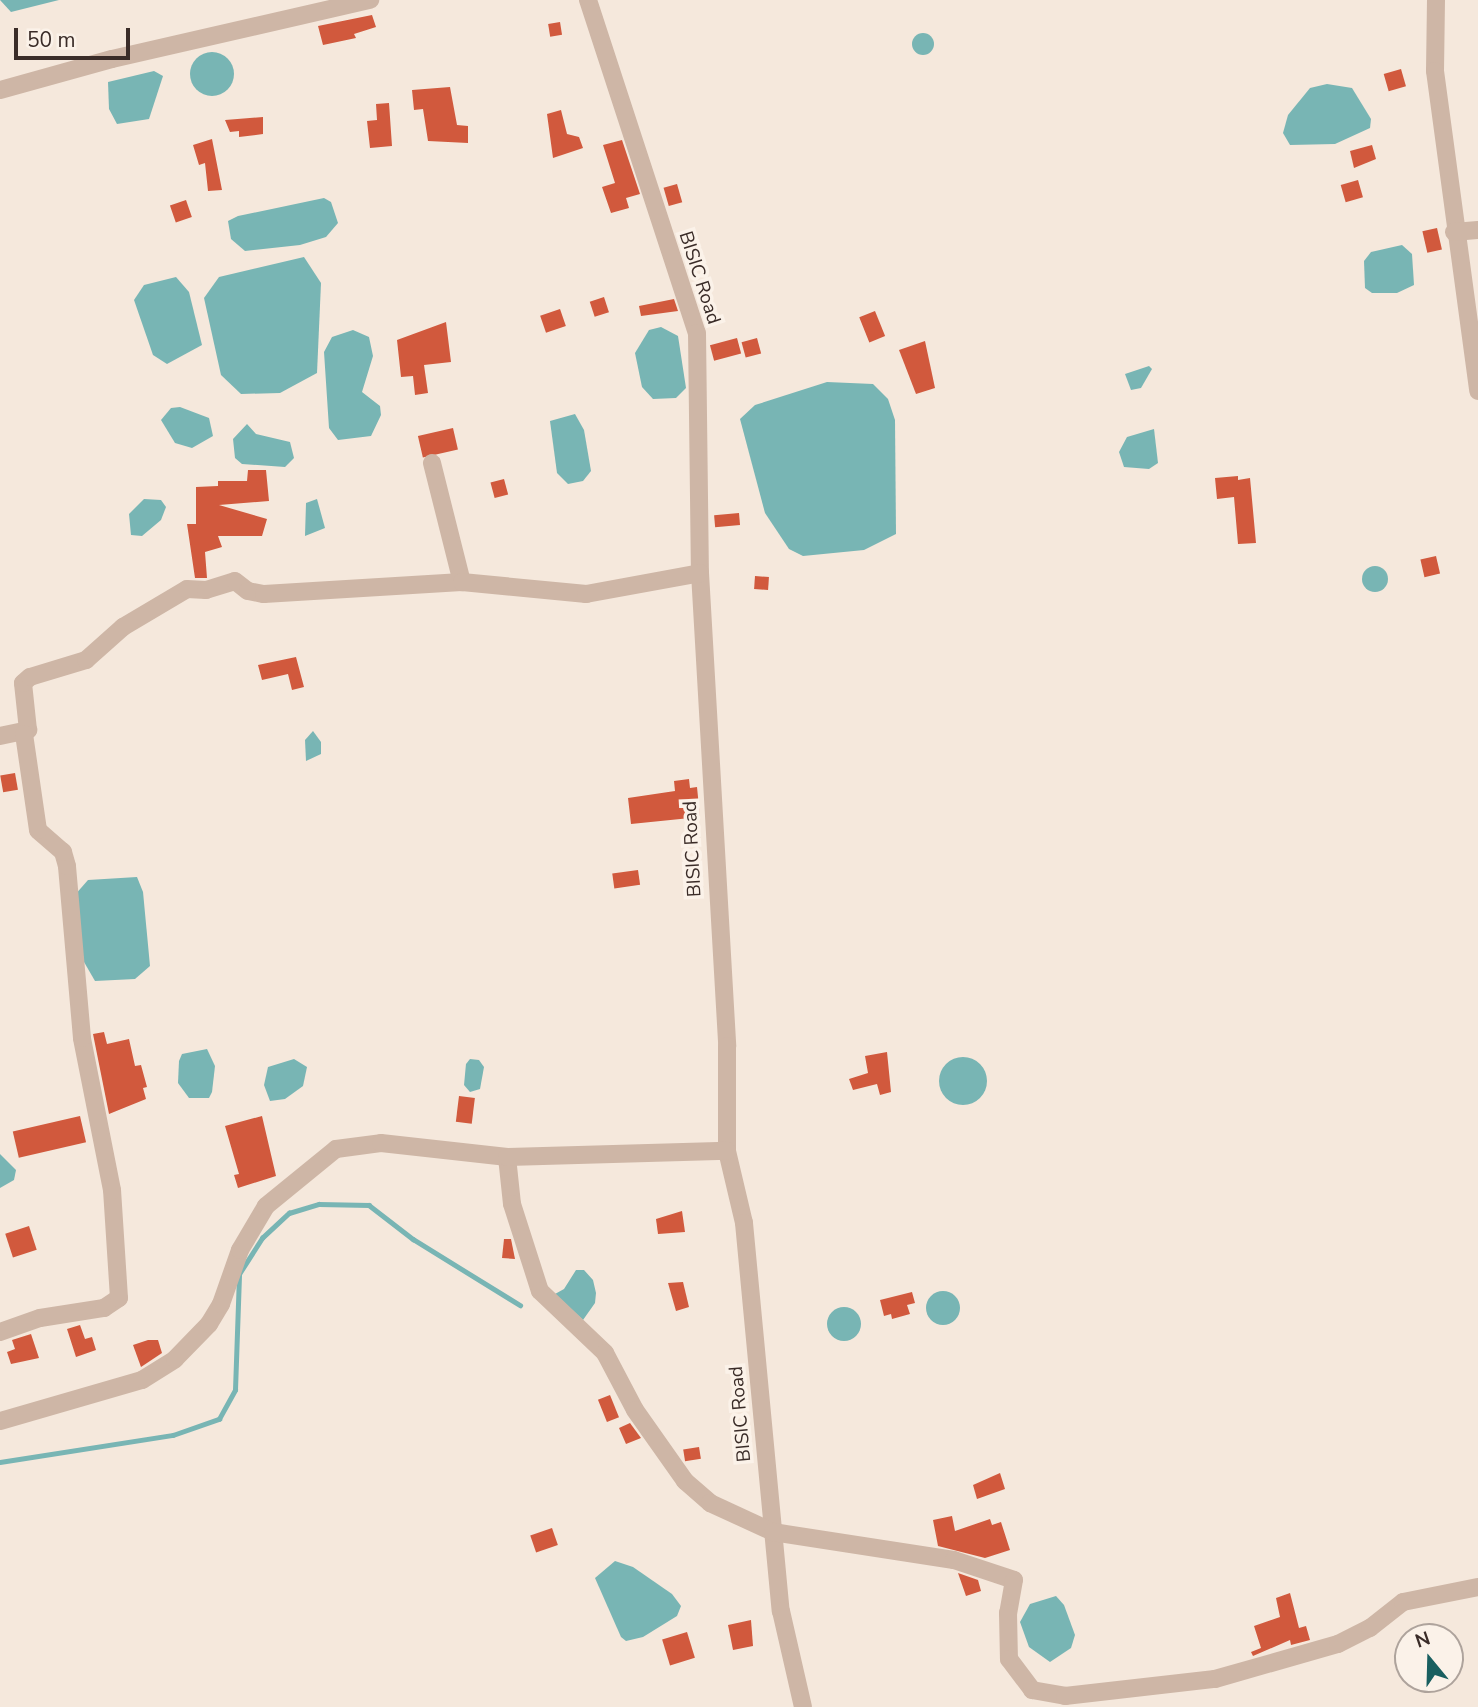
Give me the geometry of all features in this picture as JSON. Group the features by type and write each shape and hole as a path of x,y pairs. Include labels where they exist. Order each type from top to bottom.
{"street":[{"path":"0,90 112,59 370,0"},
{"name":"BISIC Road","path":"588,0 697,333 699,573 727,1046 727,1151 744,1223 781,1611 803,1707"},
{"path":"1436,0 1435,71 1454,232 1478,391"},
{"path":"1454,232 1478,230"},
{"path":"432,463 462,582"},
{"path":"0,1332 53,1315 104,1308 119,1298 112,1190 82,1038 67,866 63,852 38,830 24,734 29,724 23,683 30,677 86,660 123,627 187,589 206,590 235,581 248,591 264,594 462,582 586,594 699,573"},
{"path":"0,736 24,734"},
{"path":"0,1421 142,1380 175,1359 209,1324 221,1304 240,1250 266,1206 336,1149 381,1143 507,1157 727,1151"},
{"path":"507,1157 515,1216 540,1291 605,1353 635,1410 685,1481 710,1503 773,1532 954,1560 1014,1580 1008,1612 1009,1660 1032,1690 1065,1696 1215,1679 1338,1644 1370,1628 1403,1602 1478,1587"}],"water":[{"path":"0,0 59,0 11,12"},
{"path":"923,33 931,36 934,44 931,52 923,55 915,52 912,44 915,36"},
{"path":"212,52 227,59 234,74 227,89 212,96 197,89 190,74 197,59"},
{"path":"154,71 163,76 149,119 117,124 109,109 108,82"},
{"path":"1327,84 1352,88 1371,119 1370,128 1335,144 1290,145 1283,133 1288,115 1310,88"},
{"path":"324,198 331,202 338,223 326,237 300,245 245,251 231,239 228,221 238,216"},
{"path":"1402,245 1412,254 1414,285 1397,293 1372,293 1365,288 1364,261 1371,252"},
{"path":"304,257 321,283 317,373 280,393 241,394 221,375 204,298 219,277"},
{"path":"176,277 189,292 202,345 167,364 153,355 134,300 144,285"},
{"path":"661,327 678,336 686,388 676,398 653,399 642,387 635,353 649,330"},
{"path":"353,330 369,337 373,356 362,392 380,406 381,415 371,436 338,440 329,428 324,352 332,337"},
{"path":"1149,366 1152,369 1141,388 1131,390 1125,374"},
{"path":"827,382 873,384 888,399 895,420 896,534 864,550 803,556 789,549 765,513 740,419 755,405"},
{"path":"180,407 209,418 213,436 192,448 175,443 161,420 171,408"},
{"path":"575,414 584,430 591,471 583,481 568,484 557,473 550,421"},
{"path":"247,424 256,434 290,442 294,458 285,467 242,464 235,458 233,439"},
{"path":"1154,429 1158,463 1149,469 1124,467 1119,452 1127,437"},
{"path":"144,499 161,500 166,507 161,520 142,536 131,535 129,514"},
{"path":"317,499 325,528 305,536 306,503"},
{"path":"1375,566 1384,570 1388,579 1384,588 1375,592 1366,588 1362,579 1366,570"},
{"path":"313,731 321,742 321,754 306,761 305,740"},
{"path":"137,877 143,892 150,966 135,979 95,981 84,962 74,896 88,880"},
{"path":"207,1049 215,1066 212,1092 209,1098 189,1098 178,1083 179,1061 182,1054"},
{"path":"963,1057 980,1064 987,1081 980,1098 963,1105 946,1098 939,1081 946,1064"},
{"path":"294,1059 307,1067 303,1086 285,1099 270,1101 264,1085 268,1067"},
{"path":"470,1059 479,1060 484,1067 480,1089 470,1092 464,1085 466,1064"},
{"path":"0,1154 16,1170 14,1180 0,1188"},
{"path":"576,1270 584,1270 593,1280 596,1293 595,1303 583,1320 555,1294 564,1289"},
{"path":"943,1291 955,1296 960,1308 955,1320 943,1325 931,1320 926,1308 931,1296"},
{"path":"844,1307 856,1312 861,1324 856,1336 844,1341 832,1336 827,1324 832,1312"},
{"path":"615,1561 633,1567 672,1594 681,1606 677,1616 643,1637 626,1641 621,1637 595,1578"},
{"path":"1056,1596 1064,1605 1075,1635 1071,1648 1050,1662 1029,1647 1020,1622 1030,1604"}],"building":[{"path":"372,15 376,27 354,34 356,38 323,45 318,26"},
{"path":"560,22 562,35 550,37 548,24"},
{"path":"1401,69 1406,86 1389,91 1384,74"},
{"path":"450,87 457,125 468,126 468,143 428,141 423,109 414,110 412,90"},
{"path":"389,103 392,146 370,148 367,121 377,120 376,104"},
{"path":"561,110 567,134 579,137 583,148 553,158 547,114"},
{"path":"263,117 263,134 239,137 239,131 230,132 225,120"},
{"path":"212,139 222,190 208,191 205,163 199,165 193,145"},
{"path":"622,140 640,194 626,198 629,208 611,213 602,187 615,183 603,145"},
{"path":"1372,145 1376,159 1354,168 1350,151"},
{"path":"1358,180 1363,197 1346,202 1341,185"},
{"path":"677,184 682,202 669,206 664,188"},
{"path":"186,200 192,217 176,223 170,206"},
{"path":"1437,228 1442,249 1427,253 1422,231"},
{"path":"604,297 609,312 595,317 590,302"},
{"path":"674,299 678,311 641,316 639,306"},
{"path":"560,309 566,326 546,333 540,316"},
{"path":"875,311 885,336 869,342 859,317"},
{"path":"446,322 451,362 424,365 428,393 415,395 413,376 401,377 397,340"},
{"path":"737,338 741,353 714,361 710,345"},
{"path":"757,338 761,353 746,358 742,342"},
{"path":"925,341 935,388 916,394 899,350"},
{"path":"453,428 458,449 423,458 418,436"},
{"path":"248,470 266,470 269,501 219,505 267,519 262,536 218,536 222,547 205,552 207,578 195,578 187,524 196,524 196,487 218,486 218,481 247,481"},
{"path":"1238,476 1238,480 1250,478 1256,543 1238,544 1234,497 1217,499 1215,478"},
{"path":"504,479 508,494 495,498 490,483"},
{"path":"739,513 740,525 715,527 714,515"},
{"path":"1436,556 1440,574 1424,577 1420,560"},
{"path":"755,576 769,577 768,590 754,589"},
{"path":"296,657 304,687 292,690 288,674 262,680 258,665"},
{"path":"15,773 18,790 3,792 0,776"},
{"path":"689,779 690,788 697,787 700,817 631,824 628,798 675,791 674,781"},
{"path":"638,870 640,885 614,888 612,874"},
{"path":"104,1032 107,1044 129,1039 135,1066 141,1065 147,1087 143,1088 146,1099 109,1114 93,1034"},
{"path":"887,1052 891,1092 880,1095 877,1084 853,1090 849,1079 868,1073 865,1056"},
{"path":"459,1096 475,1098 472,1124 456,1122"},
{"path":"80,1116 86,1142 19,1158 13,1132"},
{"path":"262,1116 276,1176 238,1188 234,1175 239,1174 225,1126"},
{"path":"682,1211 685,1232 658,1234 656,1219"},
{"path":"29,1226 37,1250 13,1258 5,1234"},
{"path":"504,1239 511,1239 515,1259 502,1258"},
{"path":"683,1282 689,1307 676,1311 668,1283"},
{"path":"912,1292 915,1303 907,1305 910,1314 892,1319 891,1314 884,1316 880,1300"},
{"path":"80,1325 85,1339 92,1337 96,1350 76,1357 67,1329"},
{"path":"31,1334 39,1358 11,1364 7,1352 15,1349 12,1340"},
{"path":"158,1340 162,1353 141,1367 133,1345"},
{"path":"610,1395 619,1417 607,1422 598,1400"},
{"path":"630,1423 641,1438 626,1444 619,1428"},
{"path":"699,1447 701,1459 685,1461 683,1450"},
{"path":"1000,1473 1005,1489 977,1499 973,1485"},
{"path":"952,1516 955,1531 990,1519 992,1525 1001,1522 1010,1550 985,1558 938,1546 933,1520"},
{"path":"552,1528 558,1545 536,1553 530,1535"},
{"path":"958,1573 978,1580 981,1591 966,1596"},
{"path":"1290,1593 1299,1628 1306,1626 1310,1640 1291,1645 1290,1640 1253,1656 1251,1652 1261,1648 1254,1626 1280,1617 1276,1598"},
{"path":"751,1620 753,1646 733,1650 728,1625"},
{"path":"687,1632 695,1658 670,1665 662,1640"}],"waterway":[{"path":"0,1462 173,1435 219,1419 235,1390 239,1274 262,1238 289,1213 319,1204 369,1205 413,1239 520,1305"}]}
